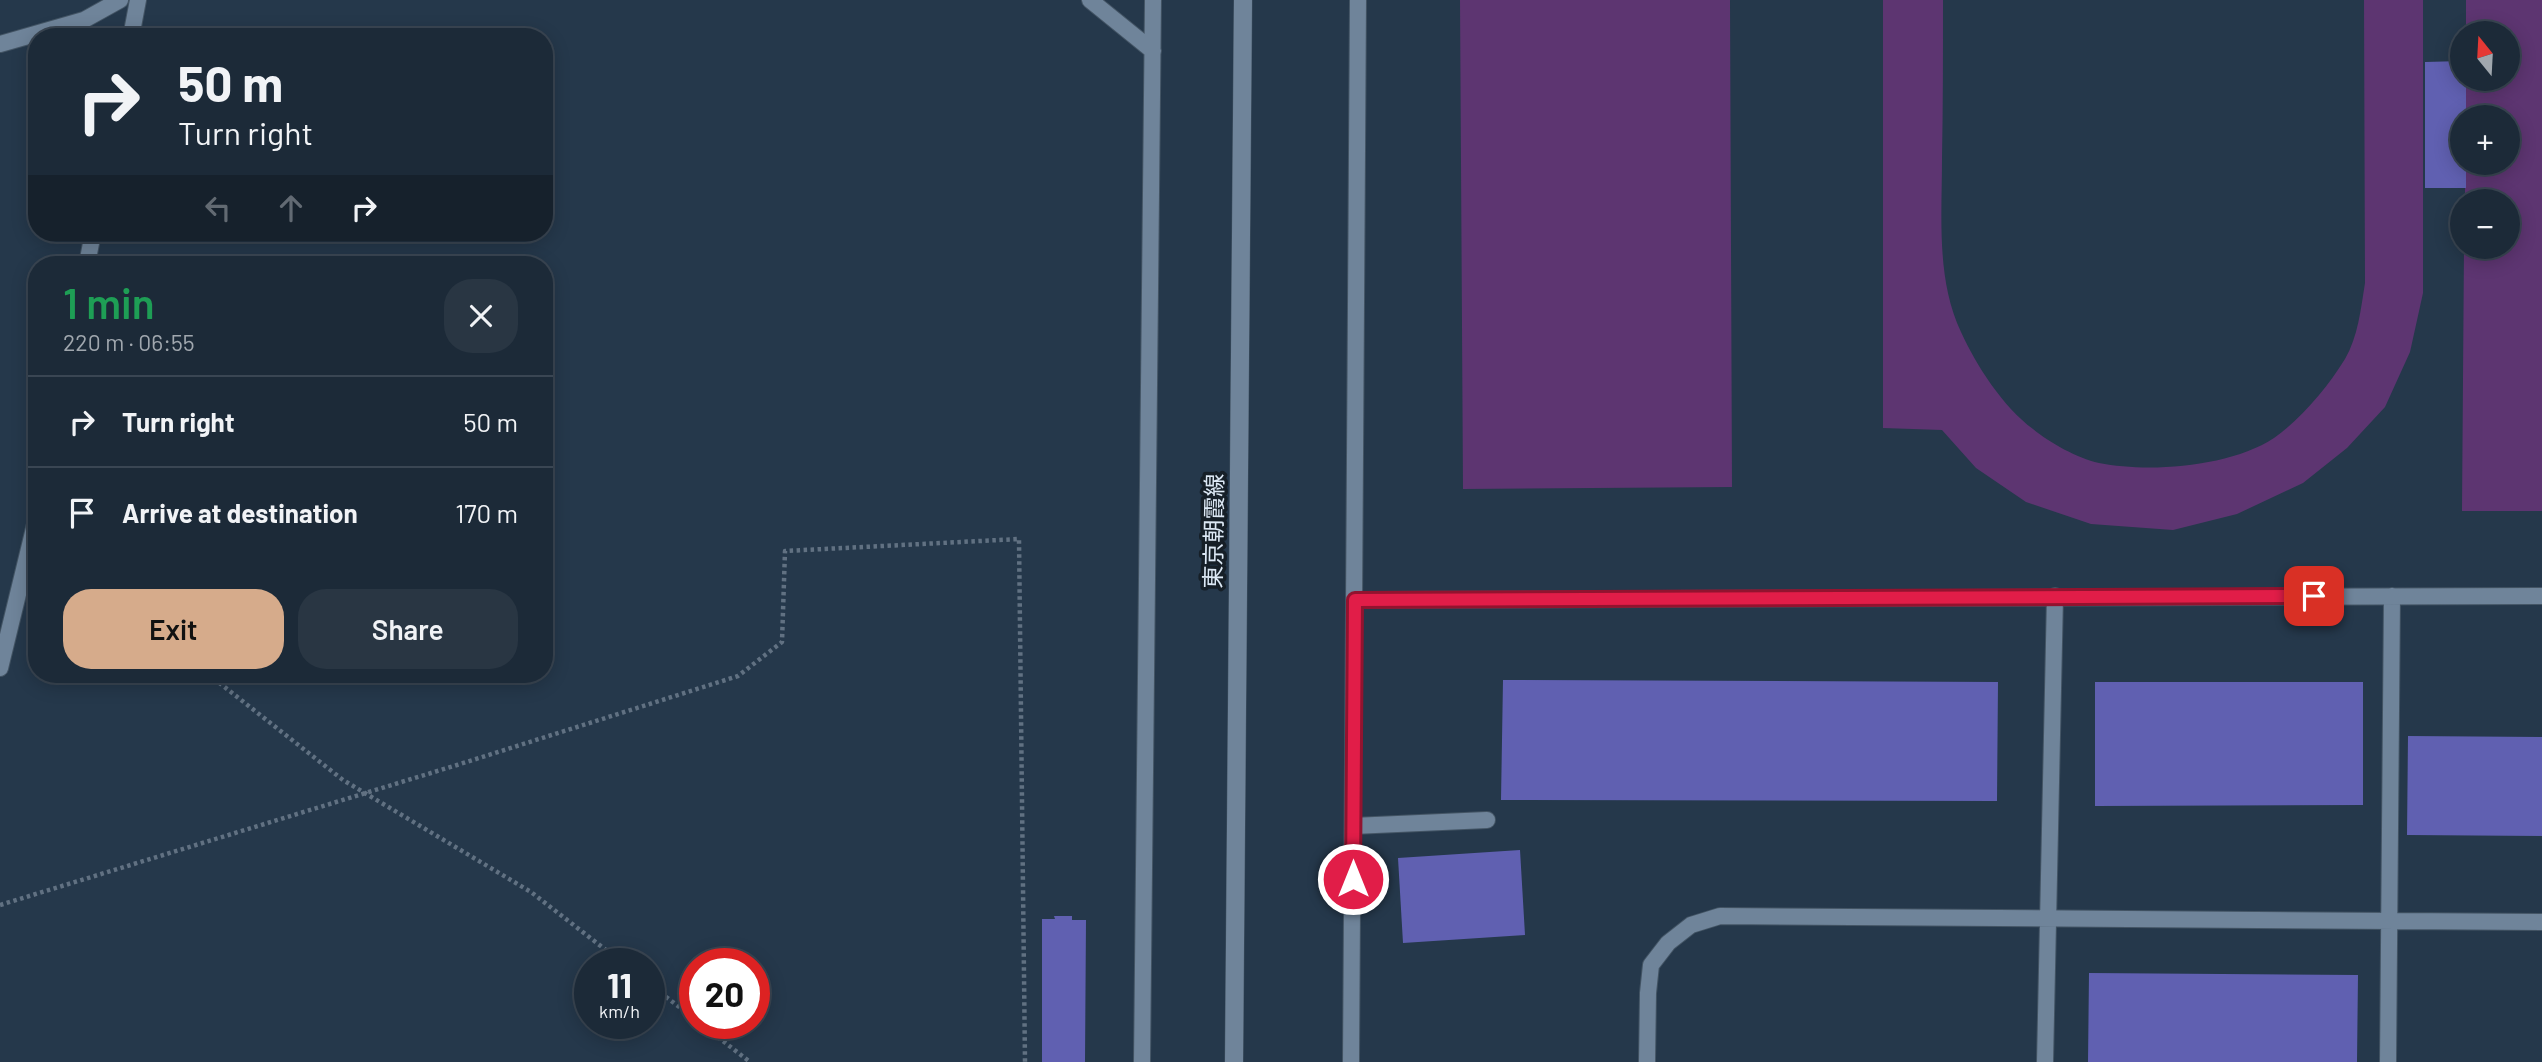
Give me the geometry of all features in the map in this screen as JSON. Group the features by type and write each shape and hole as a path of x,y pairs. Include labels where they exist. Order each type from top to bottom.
{"main road":[{"name":"東京朝霞線","path":"1234,1062 1243,0"}],"lane":[{"path":"56,28 84,20 120,0"},
{"path":"133,28 138,0"},
{"path":"1090,0 1153,51"},
{"path":"1142,1062 1153,0"},
{"path":"1351,1062 1358,0"},
{"path":"0,44 28,36"},
{"path":"0,668 28,553"},
{"path":"2045,1062 2055,596"},
{"path":"2388,1062 2392,596"},
{"path":"1355,600 2542,596"},
{"path":"1353,826 1487,820"},
{"path":"1647,1062 1651,965 1668,943 1691,925 1720,916 2542,922"}],"path":[{"path":"0,905 738,676 782,642 785,551 1018,539 1025,1062"},
{"path":"219,683 343,780 531,892 603,948"},
{"path":"665,996 679,1007"},
{"path":"720,1039 750,1062"}],"shaded area":[{"path":"1460,0 1730,0 1732,487 1463,489"},
{"path":"1883,0 1943,0 1942,247 1947,291 1953,312 1974,358 2011,409 2047,440 2073,454 2099,463 2165,467 2235,456 2274,438 2322,392 2345,359 2356,332 2365,283 2364,0 2423,0 2423,293 2410,352 2385,407 2347,448 2303,483 2237,514 2173,530 2091,524 2026,502 1976,468 1942,430 1883,428"},
{"path":"2466,0 2542,0 2542,511 2462,511 2464,259 2520,259 2520,189 2465,189 2465,175 2520,175 2520,105 2465,105 2466,91 2520,91 2520,21 2466,21"}],"building":[{"path":"2450,61 2450,91 2466,91 2466,105 2450,105 2450,175 2466,175 2466,188 2425,188 2425,62"},
{"path":"1503,680 1998,682 1997,801 1501,800"},
{"path":"2095,682 2363,682 2363,805 2095,806"},
{"path":"2408,736 2542,737 2542,836 2407,835"},
{"path":"1520,850 1525,935 1403,943 1398,858"},
{"path":"1054,916 1072,916 1072,920 1086,920 1085,1062 1042,1062 1042,919 1055,919"},
{"path":"2089,973 2358,975 2357,1062 2088,1062"}],"route":[{"path":"1353,879 1355,600 2314,596"}]}
